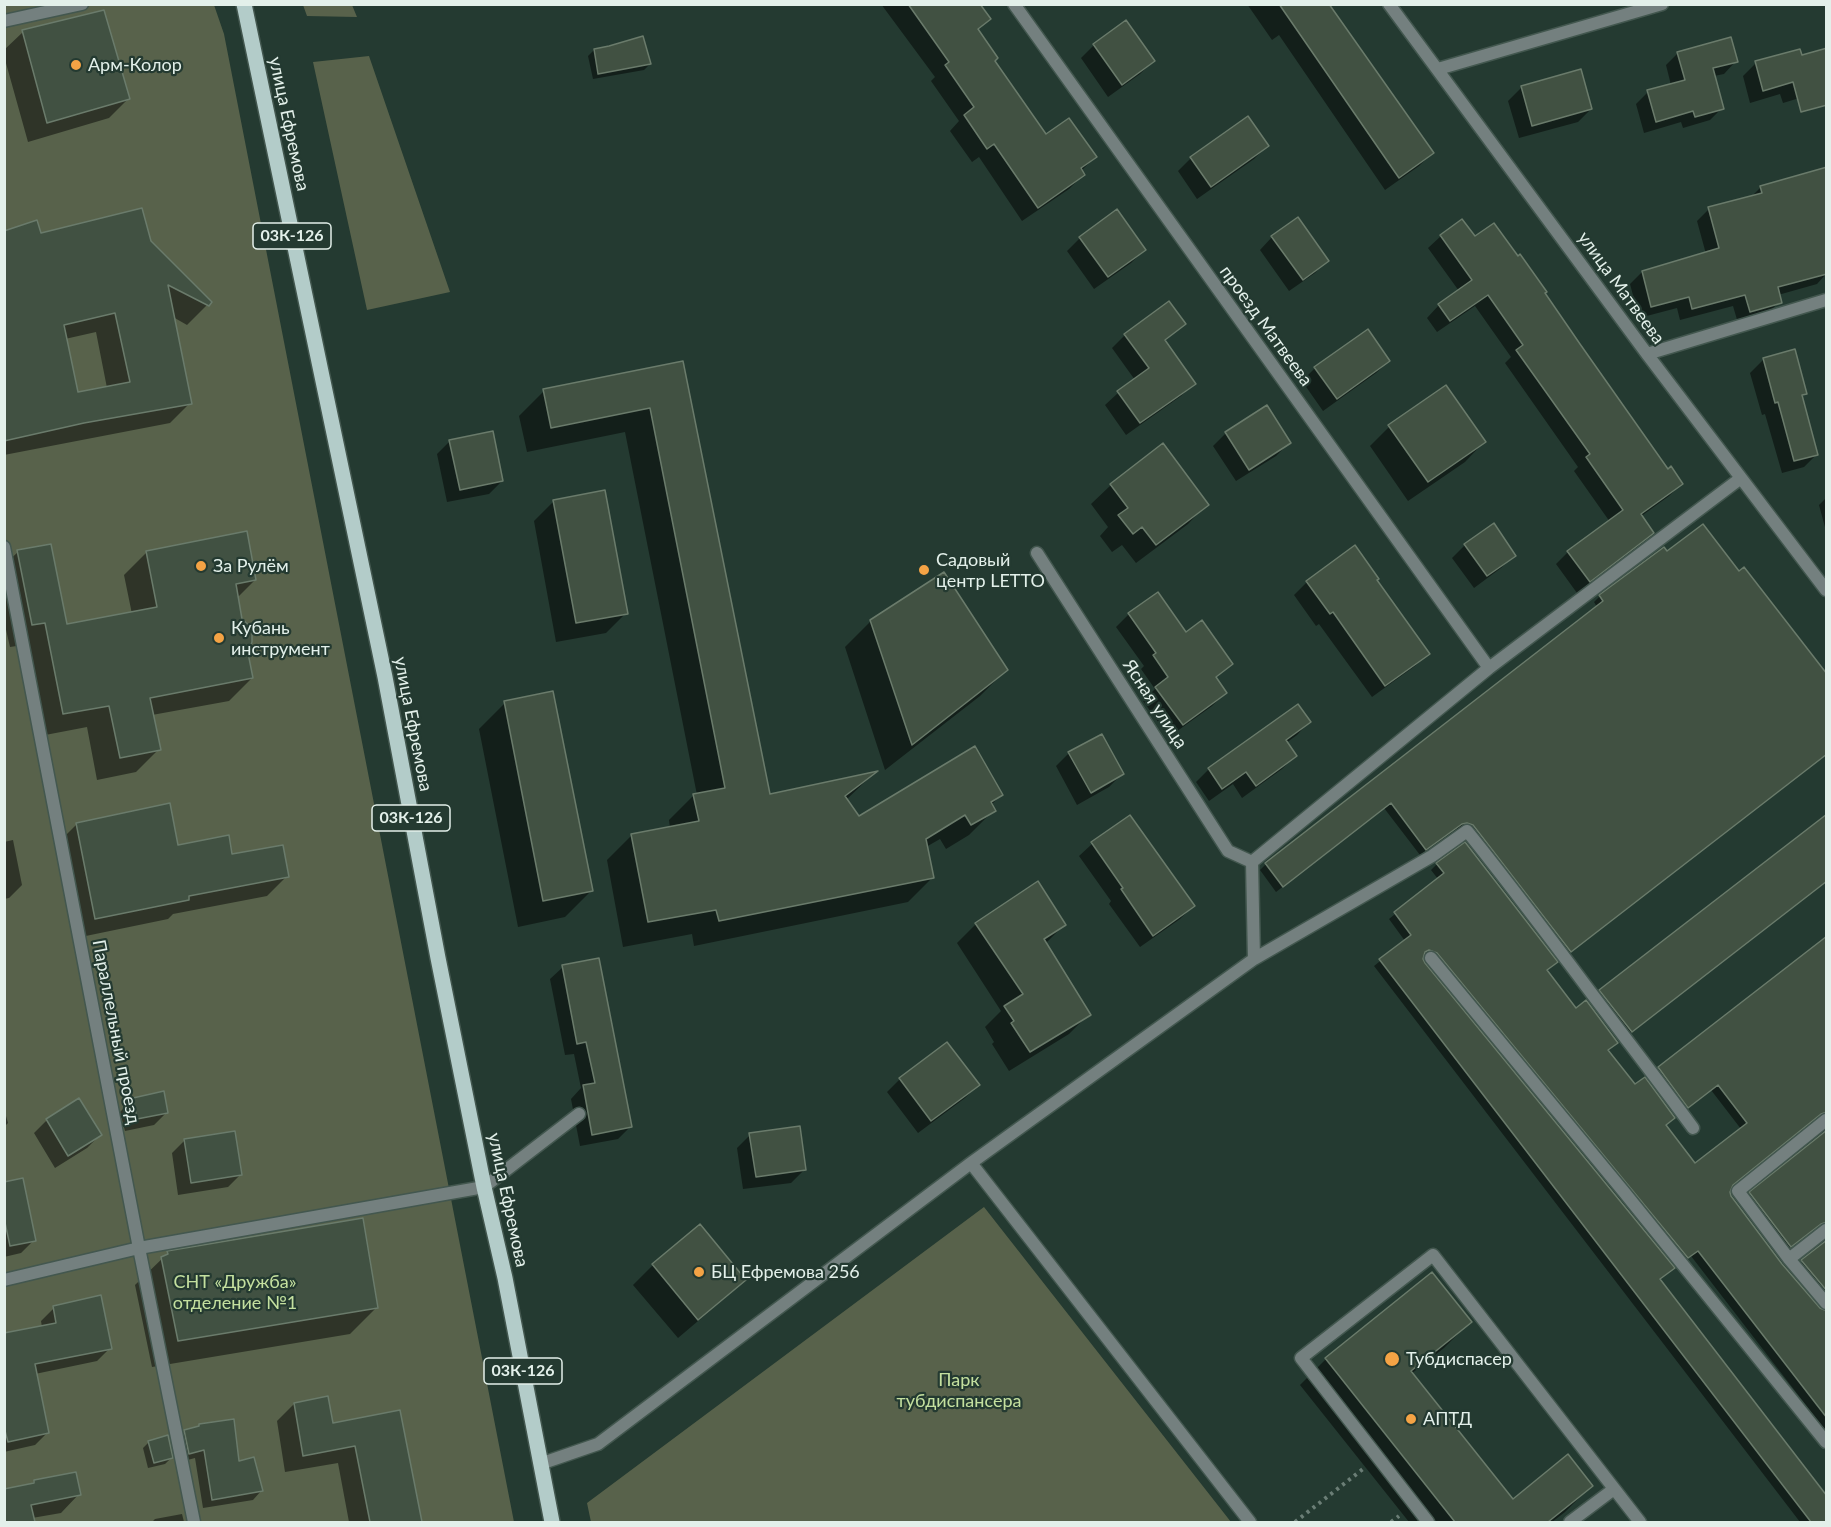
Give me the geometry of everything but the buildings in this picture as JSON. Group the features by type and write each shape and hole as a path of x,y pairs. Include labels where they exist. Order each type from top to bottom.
{"main road":[{"name":"улица Ефремова","path":"244,4 385,677 438,958 484,1187 505,1278 552,1522"}],"lane":[{"path":"4,21 82,4"},
{"name":"проезд Матвеева","path":"1014,4 1489,669"},
{"name":"улица Матвеева","path":"1389,4 1647,354 1827,591"},
{"path":"1438,69 1662,4"},
{"path":"1647,354 1827,300"},
{"path":"1254,959 1252,862 1489,669 1741,478"},
{"name":"Параллельный проезд","path":"4,547 194,1522"},
{"name":"Ясная улица","path":"1037,553 1228,851 1252,862"},
{"path":"540,1464 598,1444 970,1163 1254,959 1432,856 1467,831 1522,899 1694,1128"},
{"path":"1431,958 1827,1442"},
{"path":"4,1280 139,1248 484,1187 579,1113"},
{"path":"1827,1120 1738,1191 1789,1259 1827,1303"},
{"path":"970,1163 1250,1522"},
{"path":"1789,1259 1827,1230"},
{"path":"1428,1522 1301,1358 1433,1255 1640,1522"},
{"path":"1570,1522 1614,1489"}],"path":[{"path":"1296,1522 1378,1457"}],"green space":[{"name":"СНТ «Дружба» отделение №1","path":"5,5 214,5 224,34 514,1522 5,1522"},
{"path":"303,5 352,5 357,17 307,16"},
{"path":"369,56 450,292 367,310 313,62"},
{"name":"Парк тубдиспансера","path":"984,1207 1231,1522 591,1522 587,1503"}],"place":[{"name":"Арм-Колор","path":"76,65"},
{"name":"За Рулём","path":"201,566"},
{"name":"Садовый центр LETTO","path":"924,570"},
{"name":"Кубань инструмент","path":"219,638"},
{"name":"БЦ Ефремова 256","path":"699,1272"},
{"name":"Тубдиспасер","path":"1392,1359"},
{"name":"АПТД","path":"1411,1419"}]}
